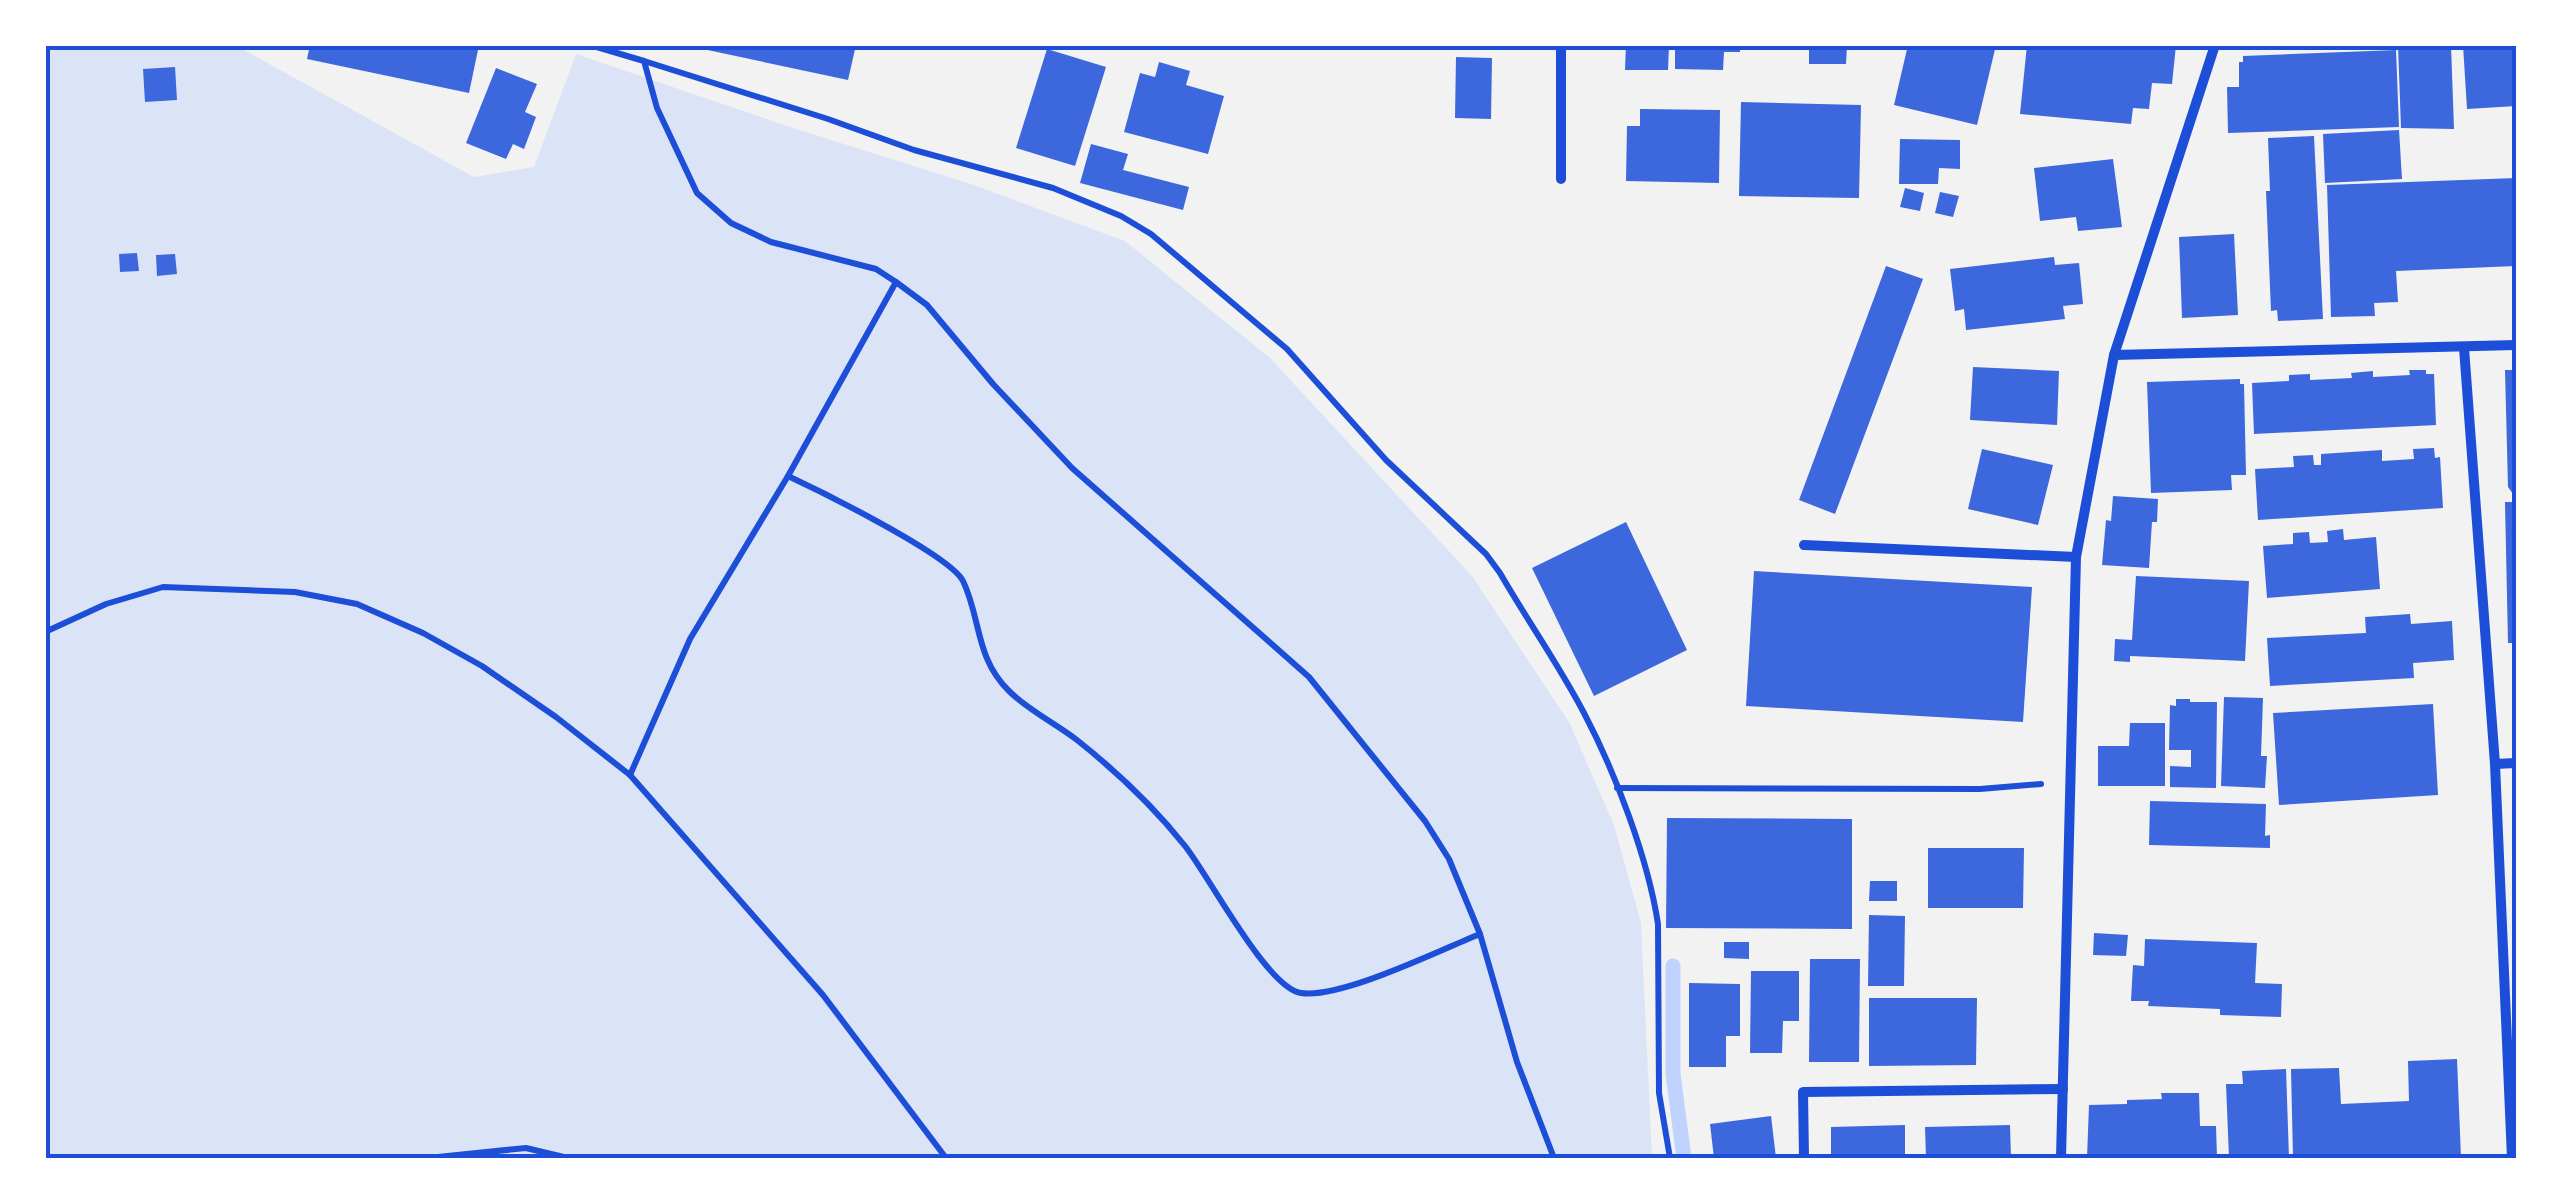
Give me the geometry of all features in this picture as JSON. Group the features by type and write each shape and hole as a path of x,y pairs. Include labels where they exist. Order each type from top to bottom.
{"street":[{"path":"1561,45 1561,179"},
{"path":"2062,1158 2076,557 2114,355 2215,45"},
{"path":"2114,355 2516,345"},
{"path":"2464,348 2494,764 2512,1158"},
{"path":"1804,545 2076,557"},
{"path":"2494,764 2516,763"},
{"path":"1804,1158 1803,1092 2063,1089"}],"path":[{"path":"590,45 828,118 914,150 1054,188 1121,216 1151,234 1287,349 1386,460 1486,554 1583,710 1604,753 1640,851 1658,924 1658,1093 1670,1158"},
{"path":"644,61 657,108 698,193 731,223 771,242 876,269 927,305 1072,468 1309,677 1425,821 1450,859 1480,934 1516,1062 1554,1158"},
{"path":"630,775 690,639 788,476 896,282"},
{"path":"788,476 944,561 961,576 992,672 1010,693 1076,739 1124,780 1184,844 1255,952 1298,993 1327,992 1365,981 1480,934"},
{"path":"45,632 106,604 163,587 295,592 357,604 482,666 630,775 823,995 946,1158"},
{"path":"1617,788 1980,790 2070,782"},
{"path":"428,1158 526,1148 568,1158"}],"shaded area":[{"path":"45,45 235,45 474,177 534,167 576,54 971,184 1125,241 1270,358 1472,576 1569,722 1614,825 1641,923 1652,1158 45,1158"}],"building":[{"path":"310,45 479,45 469,93 307,59"},
{"path":"684,45 856,45 848,80"},
{"path":"1626,45 1669,45 1668,70 1625,70"},
{"path":"1675,45 1740,45 1740,52 1724,52 1723,70 1675,69"},
{"path":"1809,45 1847,45 1846,64 1809,64"},
{"path":"1908,45 1996,45 1977,125 1894,105"},
{"path":"2027,45 2176,45 2172,84 2152,83 2149,109 2133,108 2131,124 2020,114"},
{"path":"2398,45 2451,45 2454,129 2401,128"},
{"path":"2463,45 2516,45 2516,106 2467,109"},
{"path":"1047,49 1106,67 1075,166 1016,148"},
{"path":"2396,50 2399,127 2228,133 2227,87 2239,87 2239,62 2243,62 2243,56"},
{"path":"1456,57 1492,58 1491,119 1455,118"},
{"path":"1159,62 1190,71 1186,85 1224,96 1208,154 1124,132 1140,73 1155,77"},
{"path":"175,67 177,100 145,102 143,69"},
{"path":"496,68 537,84 525,112 536,117 524,149 513,144 506,159 466,143"},
{"path":"1741,102 1861,105 1859,198 1739,196"},
{"path":"1640,109 1720,110 1719,183 1626,181 1627,126 1640,126"},
{"path":"2399,130 2402,179 2325,183 2323,134"},
{"path":"2314,136 2323,319 2278,321 2277,310 2271,311 2268,138"},
{"path":"1900,139 1960,140 1960,169 1939,168 1938,184 1899,184"},
{"path":"1091,144 1128,154 1123,170 1189,187 1183,210 1080,183"},
{"path":"2113,159 2122,227 2078,231 2076,217 2040,221 2034,168"},
{"path":"2516,178 2516,266 2396,271 2398,302 2374,303 2375,316 2331,317 2327,185"},
{"path":"1905,188 1924,193 1920,211 1900,207"},
{"path":"1940,192 1959,196 1953,217 1935,213"},
{"path":"2234,234 2238,315 2182,318 2179,237"},
{"path":"137,253 139,271 120,272 119,254"},
{"path":"175,254 177,274 157,276 156,255"},
{"path":"2054,257 2055,265 2079,263 2083,304 2063,306 2065,319 1966,330 1964,309 1955,311 1950,269"},
{"path":"1886,266 1923,279 1835,514 1799,500"},
{"path":"1973,367 2059,371 2057,425 1970,420"},
{"path":"2409,370 2434,374 2436,425 2254,434 2252,383 2289,381 2289,375 2310,374 2310,380 2352,378 2351,373 2373,371 2373,377 2410,375"},
{"path":"2505,370 2516,370 2516,498 2508,487"},
{"path":"2240,379 2240,384 2244,384 2246,475 2231,475 2232,490 2151,493 2147,382"},
{"path":"2434,448 2435,458 2440,457 2443,508 2258,520 2255,469 2294,467 2293,456 2313,455 2314,465 2321,465 2321,454 2382,450 2382,461 2414,459 2413,449"},
{"path":"1982,449 2053,465 2038,525 1968,509"},
{"path":"2113,496 2158,499 2149,568 2102,565 2106,520 2111,521"},
{"path":"2505,502 2516,502 2516,643 2508,643"},
{"path":"1626,522 1687,650 1594,696 1532,568"},
{"path":"2343,529 2344,540 2376,537 2380,589 2267,598 2263,546 2293,544 2293,533 2309,532 2310,543 2328,542 2327,531"},
{"path":"1754,571 2032,587 2023,722 1746,706"},
{"path":"2136,576 2249,581 2245,661 2130,656 2130,662 2114,661 2115,639 2132,640"},
{"path":"2410,614 2411,624 2452,621 2454,660 2413,663 2414,678 2270,686 2267,638 2366,633 2365,617"},
{"path":"2224,697 2263,698 2261,756 2267,756 2265,788 2221,786"},
{"path":"2176,699 2217,702 2216,788 2170,787 2170,766 2191,767 2191,750 2169,750 2170,705 2176,706"},
{"path":"2433,704 2438,795 2279,805 2273,713"},
{"path":"2130,723 2165,723 2165,786 2098,786 2098,746 2129,746"},
{"path":"2150,801 2266,804 2265,836 2270,835 2270,848 2149,845"},
{"path":"1667,818 1852,819 1852,929 1666,928"},
{"path":"1928,848 2024,848 2023,908 1928,908"},
{"path":"1870,881 1897,881 1897,901 1869,901"},
{"path":"1869,915 1905,916 1904,986 1868,986"},
{"path":"2094,933 2128,935 2126,956 2093,955"},
{"path":"2145,939 2257,943 2255,983 2282,984 2281,1017 2220,1015 2220,1009 2148,1006 2149,1001 2131,1001 2133,965 2144,966"},
{"path":"1724,942 1749,942 1749,959 1724,958"},
{"path":"1810,959 1860,959 1859,1062 1809,1062"},
{"path":"1751,971 1799,971 1799,1021 1783,1021 1782,1053 1750,1053"},
{"path":"1689,983 1740,984 1740,1036 1726,1036 1726,1067 1689,1067"},
{"path":"1869,998 1977,998 1976,1065 1869,1066"},
{"path":"2457,1059 2461,1158 2293,1158 2291,1069 2339,1068 2341,1104 2409,1101 2408,1061"},
{"path":"2286,1069 2289,1158 2229,1158 2226,1084 2243,1084 2242,1071"},
{"path":"2161,1093 2199,1093 2200,1126 2216,1126 2217,1158 2087,1158 2089,1105 2162,1099"},
{"path":"1771,1116 1776,1158 1714,1158 1710,1124"},
{"path":"1905,1125 1905,1158 1831,1158 1831,1127"},
{"path":"2010,1125 2011,1158 1926,1158 1925,1127"}],"waterway":[{"path":"1673,966 1673,1074 1684,1158"}]}
